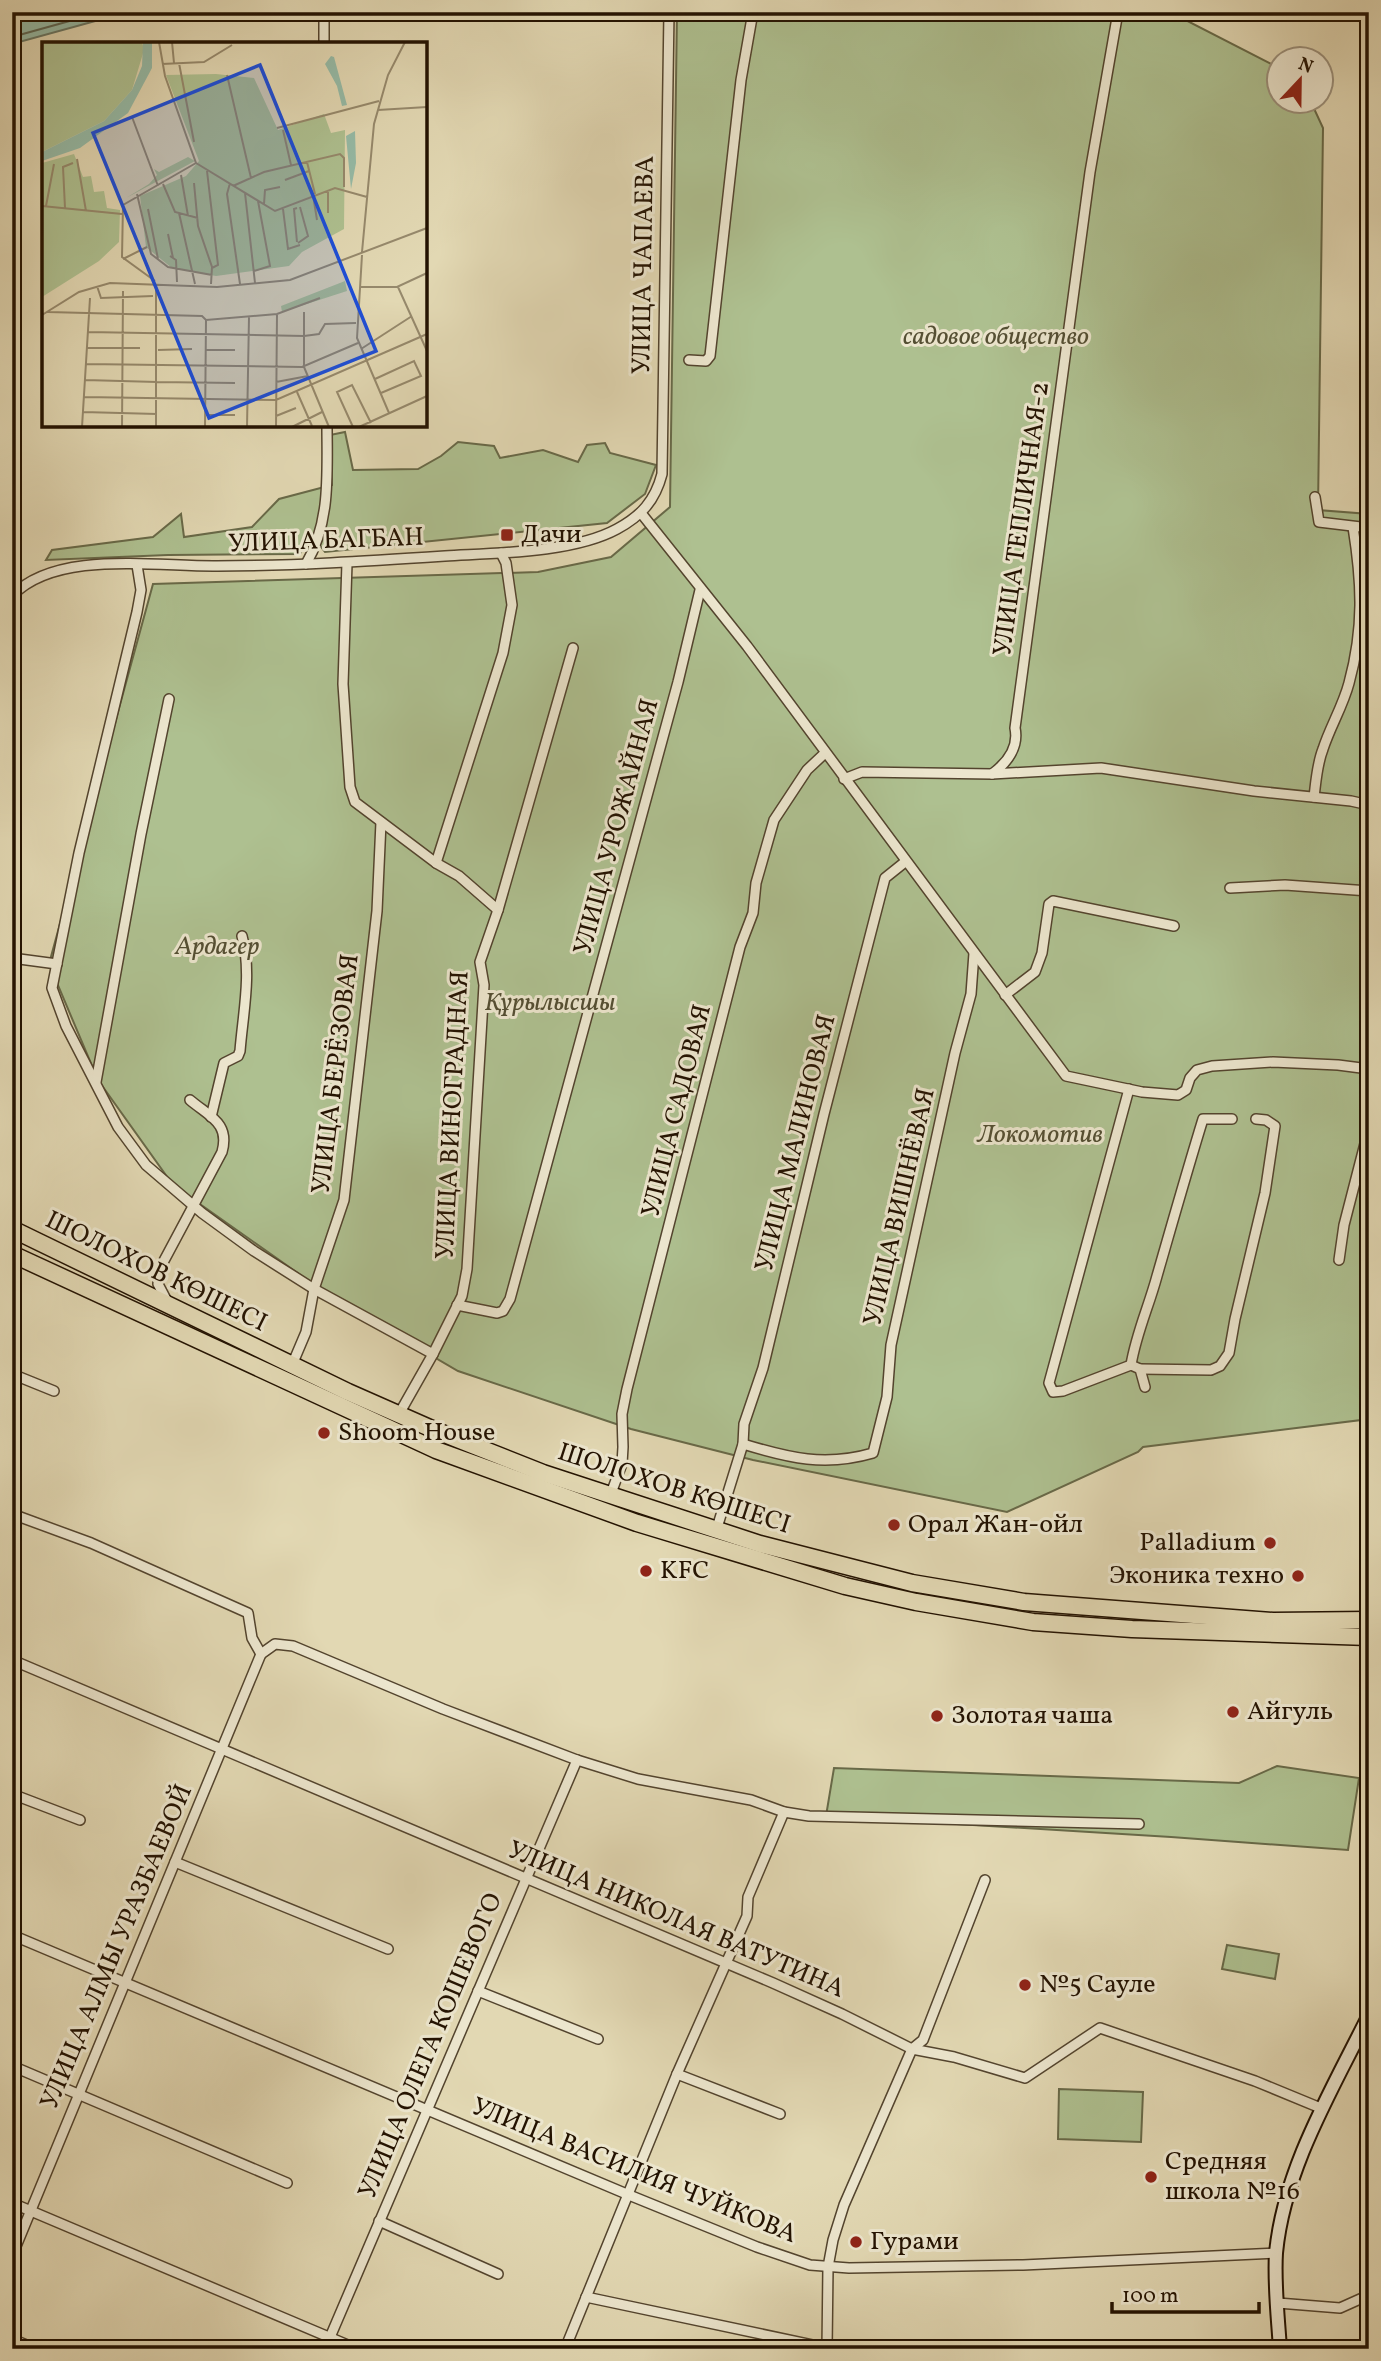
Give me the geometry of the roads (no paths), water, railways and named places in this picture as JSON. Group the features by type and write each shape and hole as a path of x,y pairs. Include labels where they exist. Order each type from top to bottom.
{"highway":[{"name":"ШОЛОХОВ КӨШЕСІ","path":"13,1232 399,1414 491,1453 716,1531 861,1572 940,1590 1009,1601 1273,1620 1369,1620"},
{"name":"ШОЛОХОВ КӨШЕСІ","path":"12,1254 436,1450 624,1518 845,1586 1033,1622 1132,1629 1369,1637"}],"main road":[{"path":"1280,2349 1276,2253 1292,2184 1322,2109 1369,2015"}],"street":[{"path":"324,12 324,42"},
{"name":"УЛИЦА ЧАПАЕВА","path":"641,513 658,490 662,474 669,12"},
{"path":"689,360 706,361 710,356 741,80 753,12"},
{"name":"УЛИЦА ТЕПЛИЧНАЯ-2","path":"992,774 1005,765 1017,739 1015,728 1087,200 1118,12"},
{"path":"306,564 315,549 323,517 327,484 327,427"},
{"path":"1315,497 1319,522 1369,528"},
{"path":"641,513 747,646 1066,1076 1129,1089 1178,1095 1186,1090 1190,1078 1198,1070 1212,1066 1273,1062 1369,1069"},
{"name":"УЛИЦА БАГБАН","path":"12,596 22,585 49,573 95,566 347,563 500,553 583,541 615,530 641,513"},
{"path":"1314,797 1321,751 1348,685 1359,639 1362,602 1353,527"},
{"path":"436,863 503,653 512,605 506,564 500,553"},
{"path":"347,563 343,684 350,787 355,802 436,863 459,876 498,910"},
{"path":"136,565 141,590 137,612 79,852 52,988 66,1026 118,1127 146,1166 254,1251 314,1289 433,1354"},
{"name":"УЛИЦА УРОЖАЙНАЯ","path":"457,1305 497,1313 503,1311 510,1299 701,590"},
{"name":"УЛИЦА ВИНОГРАДНАЯ","path":"399,1414 462,1296 467,1269 484,985 480,962 498,910 573,648"},
{"path":"96,1083 141,834 169,699"},
{"name":"УЛИЦА САДОВАЯ","path":"610,1496 622,1464 622,1414 627,1389 740,947 753,912 756,883 774,820 807,770 825,753"},
{"path":"844,779 862,772 992,774 1101,768 1369,805"},
{"name":"УЛИЦА БЕРЁЗОВАЯ","path":"292,1365 306,1332 314,1289 344,1200 377,911 381,822"},
{"name":"УЛИЦА МАЛИНОВАЯ","path":"716,1531 743,1444 744,1424 763,1368 824,1114 885,878 905,862"},
{"path":"1230,888 1285,885 1369,891"},
{"path":"1005,995 1035,972 1042,953 1049,904 1053,901 1174,926"},
{"path":"211,1117 224,1063 238,1056 240,1051 247,977 247,953 242,936"},
{"name":"УЛИЦА ВИШНЁВАЯ","path":"743,1444 789,1458 822,1460 873,1453 887,1397 891,1345 955,1053 971,994 974,953"},
{"path":"12,957 57,964"},
{"path":"1129,1089 1049,1384 1054,1392 1135,1367 1211,1370 1220,1366 1229,1353 1234,1319 1265,1194 1275,1130 1275,1126 1266,1120 1256,1119"},
{"path":"169,1304 158,1284 159,1270 222,1152 225,1141 219,1124 190,1100"},
{"path":"1144,1387 1135,1367 1134,1344 1203,1119 1232,1119"},
{"path":"1339,1259 1344,1225 1369,1128"},
{"path":"12,1374 54,1391"},
{"path":"12,1514 91,1543 247,1613 252,1638 261,1654 275,1644 293,1646 443,1709 577,1760 638,1779 751,1800 784,1812 809,1816 1139,1824"},
{"name":"УЛИЦА АЛМЫ УРАЗБАЕВОЙ","path":"12,2256 261,1654"},
{"name":"УЛИЦА НИКОЛАЯ ВАТУТИНА","path":"12,1660 526,1877 842,2014 912,2049 954,2057 1025,2078 1100,2028 1255,2081 1322,2109"},
{"name":"УЛИЦА ОЛЕГА КОШЕВОГО","path":"325,2349 577,1760"},
{"path":"12,1794 80,1821"},
{"path":"565,2349 677,2074 747,1916 748,1897 784,1812"},
{"path":"175,1862 388,1950"},
{"path":"586,2297 827,2348 828,2267 844,2205 912,2049 923,2040 985,1880"},
{"name":"УЛИЦА ВАСИЛИЯ ЧУЙКОВА","path":"12,1935 629,2195 757,2247 810,2265 849,2268 1023,2265 1276,2253"},
{"path":"478,1991 598,2039"},
{"path":"12,2066 287,2183"},
{"path":"677,2074 780,2114"},
{"path":"12,2203 357,2349"},
{"path":"379,2221 498,2274"},
{"path":"1278,2302 1340,2308 1369,2295"},
{"path":"12,2339 36,2349"}],"water":[{"path":"12,12 128,12 12,44"}],"place":[{"name":"Дачи","path":"507,535"},
{"name":"Shoom House","path":"324,1433"},
{"name":"Орал Жан-ойл","path":"894,1525"},
{"name":"Palladium","path":"1270,1543"},
{"name":"KFC","path":"646,1571"},
{"name":"Эконика техно","path":"1298,1576"},
{"name":"Айгуль","path":"1233,1712"},
{"name":"Золотая чаша","path":"937,1716"},
{"name":"№5 Сауле","path":"1025,1985"},
{"name":"Средняя школа №16","path":"1151,2177"},
{"name":"Гурами","path":"856,2242"}],"park label":[{"name":"садовое общество","path":"996,337"},
{"name":"Ардагер","path":"217,947"},
{"name":"Құрылысшы","path":"550,1003"},
{"name":"Локомотив","path":"1040,1135"}]}
